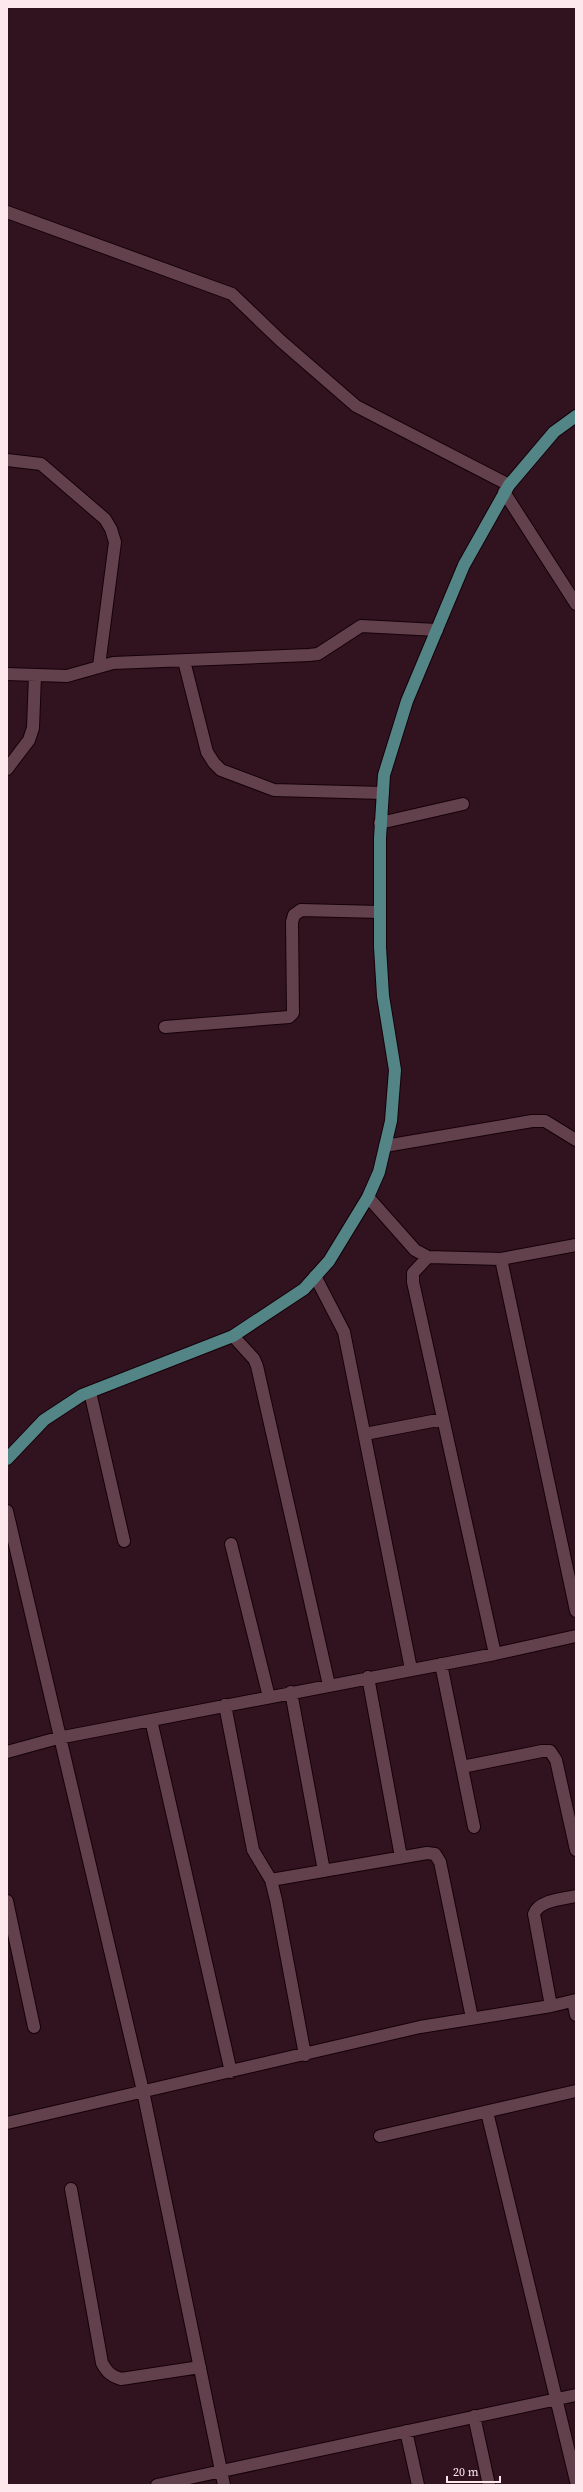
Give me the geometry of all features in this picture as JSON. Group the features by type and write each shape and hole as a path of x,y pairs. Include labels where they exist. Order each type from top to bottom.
{"main road":[{"path":"7,1459 44,1420 90,1392 233,1336 304,1289 329,1261 368,1197 379,1172 391,1121 395,1070 383,996 380,912 380,823 384,775 407,701 464,565 507,489 554,432 576,416"}],"street":[{"path":"7,212 232,294 281,342 356,406 507,489 576,604"},
{"path":"7,460 41,464 105,519 111,529 115,542 99,666"},
{"path":"7,674 67,676 113,663 318,654 361,626 437,630"},
{"path":"184,660 207,752 214,763 221,770 274,790 383,793"},
{"path":"7,769 29,740 33,728 35,675"},
{"path":"380,823 463,804"},
{"path":"165,1027 289,1018 294,1013 292,922 294,915 301,910 380,912"},
{"path":"385,1146 532,1121 551,1124 576,1140"},
{"path":"368,1197 415,1250 428,1257 501,1259 576,1245"},
{"path":"428,1257 413,1273 413,1282 495,1654"},
{"path":"501,1259 576,1611"},
{"path":"315,1276 344,1332 411,1670"},
{"path":"233,1336 254,1359 257,1366 329,1685"},
{"path":"90,1392 124,1540"},
{"path":"365,1434 443,1419"},
{"path":"7,1511 58,1738 143,2091 224,2485"},
{"path":"231,1544 269,1697"},
{"path":"7,1752 58,1738 368,1677 495,1654 576,1636"},
{"path":"441,1664 474,1827"},
{"path":"368,1677 401,1857"},
{"path":"291,1692 324,1871"},
{"path":"225,1705 253,1850 271,1880 305,2055"},
{"path":"151,1720 231,2072"},
{"path":"462,1767 542,1750 550,1751 556,1760 576,1850"},
{"path":"271,1880 401,1857 427,1853 435,1854 440,1862 472,2018"},
{"path":"551,2006 534,1914 536,1909 543,1904 576,1896"},
{"path":"7,1901 34,2026"},
{"path":"7,2122 305,2055 420,2027 551,2006 574,2000 576,2015"},
{"path":"380,2136 576,2092"},
{"path":"487,2112 576,2481"},
{"path":"71,2189 102,2363 107,2371 113,2377 121,2379 200,2367"},
{"path":"157,2485 221,2470 576,2395"},
{"path":"474,2416 489,2485"},
{"path":"406,2431 418,2485"}]}
